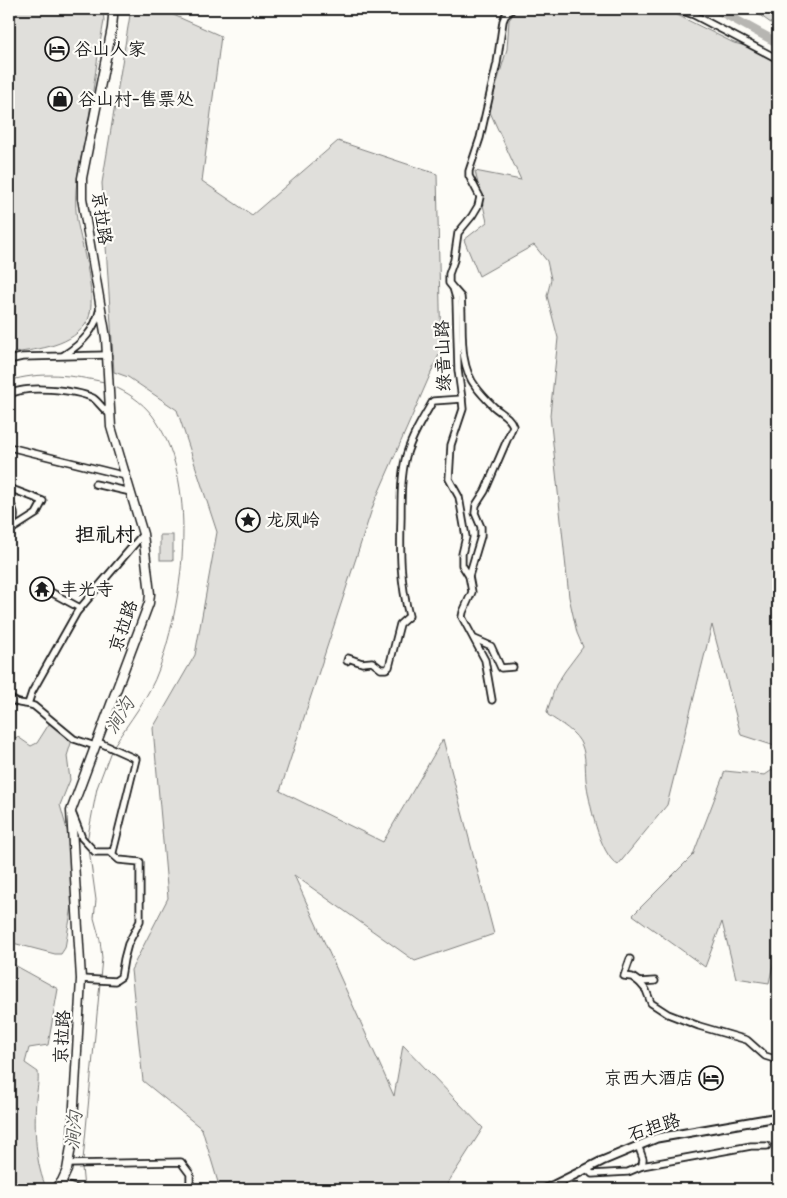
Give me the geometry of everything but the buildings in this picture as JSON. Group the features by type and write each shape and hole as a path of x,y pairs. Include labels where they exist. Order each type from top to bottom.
{"highway":[{"name":"京拉路","path":"58,1186 72,1164 81,979 71,811 149,603 150,582 143,534 115,441 110,414 108,357 82,198 82,178 112,28 113,16 111,9"}],"main road":[{"name":"石担路","path":"546,1189 638,1145 673,1135 778,1117"}],"street":[{"name":"绿音山路","path":"347,661 348,658 362,663 372,662 381,669 386,669 389,666 400,624 409,616 400,564 401,488 406,456 415,434 433,401 462,399 458,370 456,298 453,288 449,283 449,274 454,260 458,233 478,206 480,197 469,176 469,171 484,119 497,62 503,22 505,16 512,9"},
{"path":"677,9 694,15 778,59"},
{"path":"453,288 461,297 464,360 468,373 476,387 493,406 512,421 513,426 485,491 476,505 475,513 481,528 481,536 469,576"},
{"path":"64,355 88,335 96,321 100,306"},
{"path":"9,360 22,357 64,355 108,357"},
{"path":"9,395 22,390 41,390 84,395 96,400 102,409 110,414"},
{"path":"462,399 463,409 451,445 449,479 459,497 466,537 462,554 462,565 469,576 472,592 462,612 462,617 485,660 492,700"},
{"path":"9,447 126,476"},
{"path":"95,484 131,492"},
{"path":"9,488 43,500 36,514 10,531"},
{"path":"9,502 14,512 15,520 10,531"},
{"path":"28,704 36,684 80,608 143,534"},
{"path":"47,590 80,608"},
{"path":"475,639 492,646 501,668 513,668"},
{"path":"9,698 16,704 28,704 44,713 74,739 106,745 136,759 113,852 95,852 82,838 71,811"},
{"path":"81,979 115,981 121,977 128,944 140,921 140,862 119,860 110,852"},
{"path":"630,959 624,976 632,977 639,982 646,990 652,1003 668,1014 699,1026 747,1040 765,1056 778,1060"},
{"path":"639,982 655,981"},
{"path":"638,1145 643,1159 642,1166"},
{"path":"587,1169 592,1174 628,1172 642,1166 751,1146 767,1146"},
{"path":"72,1164 181,1162 190,1174 190,1189"},
{"path":"58,1186 75,1188"}],"shaded area":[{"path":"9,9 103,9 104,21 88,123 78,171 76,195 77,220 91,290 89,316 85,325 69,339 40,349 9,354"},
{"path":"131,9 160,9 221,36 202,181 252,215 338,141 437,174 441,350 374,503 280,791 383,842 443,739 494,934 415,961 294,875 394,1096 403,1045 483,1128 444,1189 363,1189 359,1184 358,1189 220,1189 202,1129 143,1081 131,970 168,898 153,728 195,655 217,532 177,410 128,377 114,372 102,183"},
{"path":"517,9 665,9 734,43 746,46 778,63 778,747 741,735 712,625 667,805 618,865 605,850 592,813 587,789 585,758 580,741 572,732 548,715 547,711 556,685 583,647 577,633 569,597 550,415 558,338 547,296 551,279 547,261 534,245 479,276 464,240 487,222 475,171 521,180 489,110 507,49 509,20"},
{"path":"751,9 778,9 778,28"},
{"path":"160,535 173,535 173,560 160,560"},
{"path":"51,721 72,740 67,756 70,780 60,805 70,840 72,906 65,948 61,954 9,942 9,739 18,737 31,746 37,743"},
{"path":"778,766 778,942 769,983 736,978 722,922 705,967 633,915 693,855 725,771 765,775"},
{"path":"9,962 58,989 48,1045 29,1048 25,1063 38,1072 35,1133 40,1169 47,1189 9,1189"}],"waterway":[{"path":"716,9 778,43"},
{"name":"涧沟","path":"9,381 32,376 56,375 104,382"},
{"name":"涧沟","path":"113,386 134,398 148,410 167,441 177,472 182,505 183,539 175,608 159,669 144,700 113,747"},
{"name":"涧沟","path":"87,841 97,788 111,751"},
{"name":"涧沟","path":"89,849 96,900 94,918 100,940 102,958 100,979"},
{"name":"涧沟","path":"83,1160 100,983"},
{"name":"涧沟","path":"82,1167 84,1189"}],"place":[{"name":"谷山人家","path":"57,49"},
{"name":"谷山村-售票处","path":"60,99"},
{"name":"龙凤岭","path":"248,520"},
{"name":"丰光寺","path":"42,589"},
{"name":"京西大酒店","path":"711,1078"}],"district":[{"name":"担礼村","path":"105,534"}]}
